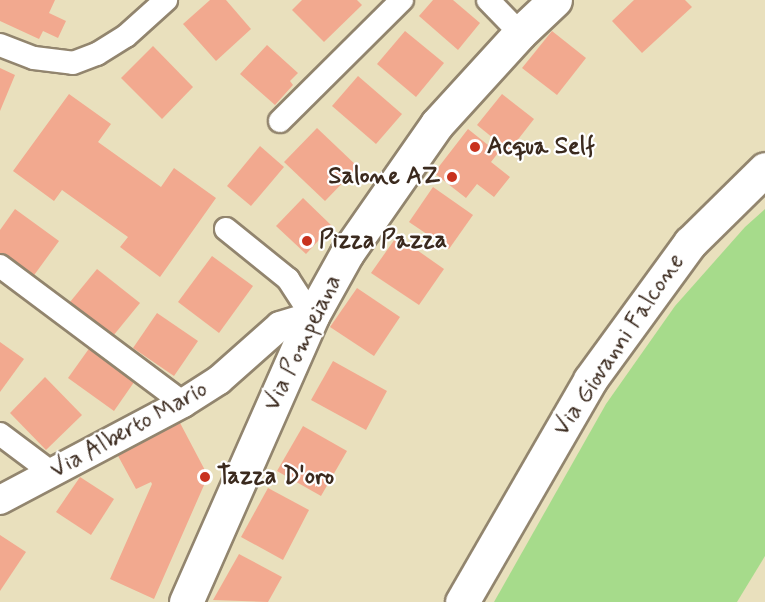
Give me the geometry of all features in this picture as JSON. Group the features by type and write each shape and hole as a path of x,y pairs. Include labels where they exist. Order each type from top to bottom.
{"main road":[{"name":"Via Pompeiana","path":"186,602 312,316 347,253 437,124 520,33 555,0"},
{"name":"Via Giovanni Falcone","path":"462,602 590,380 690,243 765,169"}],"street":[{"path":"0,45 34,58 73,63 97,54 126,36 166,0"},
{"path":"280,121 402,0"},
{"path":"488,0 520,33"},
{"path":"226,229 288,279 312,316"},
{"path":"0,266 183,403"},
{"name":"Via Alberto Mario","path":"0,500 183,403 219,380 280,326 312,316"},
{"path":"0,434 52,473"}],"green space":[{"path":"765,209 765,556 737,602 494,602 606,404 675,306 745,227"}],"building":[{"path":"0,0 55,0 49,13 66,21 58,38 43,31 39,39 0,21"},
{"path":"210,0 226,0 251,29 216,61 183,24"},
{"path":"302,0 357,0 362,5 324,42 292,10"},
{"path":"433,0 453,0 480,23 458,50 419,16"},
{"path":"634,0 685,0 692,7 642,53 612,21"},
{"path":"405,31 444,63 416,97 377,64"},
{"path":"552,31 586,58 557,95 522,68"},
{"path":"267,45 298,73 290,81 293,85 275,105 240,74"},
{"path":"153,46 193,87 162,119 121,78"},
{"path":"0,68 15,75 0,111"},
{"path":"358,76 402,114 376,144 332,106"},
{"path":"69,94 111,124 98,142 161,187 174,168 216,198 160,277 120,247 128,237 62,190 54,201 13,171"},
{"path":"502,94 534,119 509,151 477,125"},
{"path":"317,128 358,167 325,201 284,162"},
{"path":"468,129 498,153 491,162 510,177 494,197 477,184 466,198 434,173"},
{"path":"260,146 284,167 251,206 227,186"},
{"path":"433,187 473,215 449,249 409,222"},
{"path":"303,198 332,226 306,254 276,226"},
{"path":"15,209 59,241 32,278 0,254 0,230"},
{"path":"397,236 444,269 419,305 371,273"},
{"path":"212,256 253,286 219,333 178,302"},
{"path":"97,269 140,303 113,336 70,302"},
{"path":"357,288 400,317 374,356 330,327"},
{"path":"157,313 198,341 174,376 133,348"},
{"path":"0,342 24,359 0,392"},
{"path":"93,343 139,375 114,411 68,378"},
{"path":"333,361 387,391 366,430 311,400"},
{"path":"45,377 82,415 46,450 10,413"},
{"path":"179,421 208,476 154,599 110,579 152,484 151,482 136,489 117,454"},
{"path":"303,426 347,451 321,496 277,471"},
{"path":"80,477 114,499 91,535 56,512"},
{"path":"268,488 309,510 283,560 241,537"},
{"path":"0,535 26,552 0,591"},
{"path":"239,554 282,577 268,602 213,600"}],"place":[{"name":"Acqua Self","path":"475,147"},
{"name":"Salone AZ","path":"452,177"},
{"name":"Pizza Pazza","path":"307,241"},
{"name":"Tazza D'oro","path":"205,477"}]}
